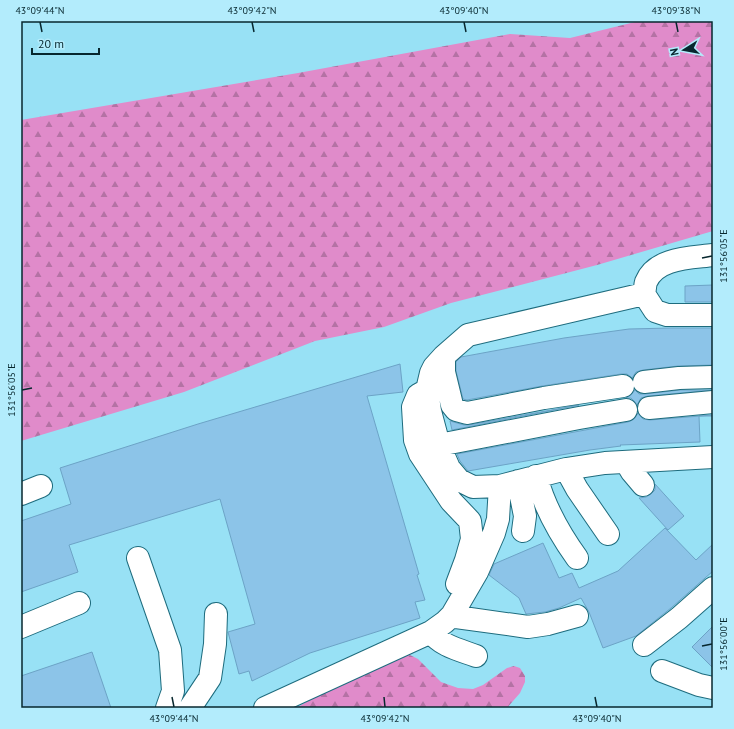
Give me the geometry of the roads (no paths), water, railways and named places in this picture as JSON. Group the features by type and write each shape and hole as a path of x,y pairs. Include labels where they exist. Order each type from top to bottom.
{"lane":[{"path":"713,256 675,260 657,268 647,281 644,294 656,311 667,316 713,315"},
{"path":"644,294 468,335 444,356 431,373 427,390 430,411 439,445 449,468 459,480 473,487 518,481 566,468 626,462 713,457"},
{"path":"444,356 444,372 452,405 456,410 467,413 544,398 623,386"},
{"path":"644,382 679,378 713,377"},
{"path":"427,390 418,395 413,407 415,440 420,454 451,501 470,521 472,539 457,584 445,605 441,642 476,656"},
{"path":"650,408 713,402"},
{"path":"439,445 626,410"},
{"path":"626,462 632,472 643,484"},
{"path":"566,468 577,489 608,534"},
{"path":"443,623 477,572 494,533 500,505 518,481"},
{"path":"518,481 525,516 523,531"},
{"path":"518,481 544,502 568,546 577,558"},
{"path":"21,494 42,486"},
{"path":"138,558 170,650 173,691 167,708"},
{"path":"644,645 679,618 713,588"},
{"path":"21,627 80,603"},
{"path":"190,708 210,678 215,644 216,614"},
{"path":"265,708 456,617 528,627 548,624 577,616"},
{"path":"662,671 699,685 713,688"}]}
